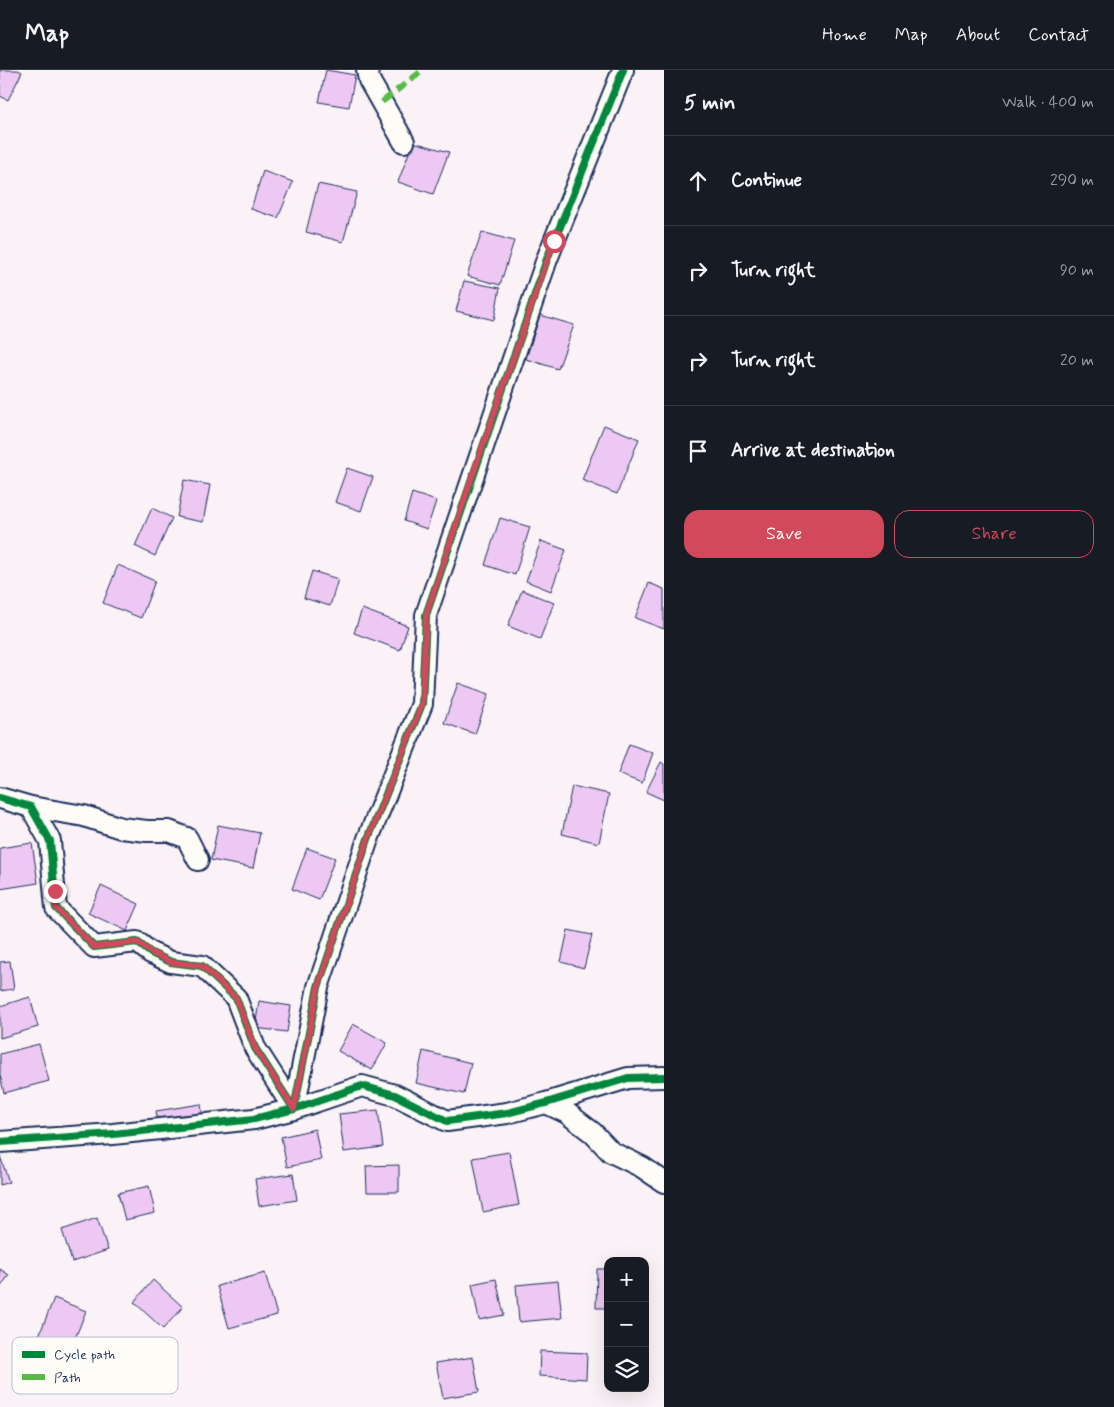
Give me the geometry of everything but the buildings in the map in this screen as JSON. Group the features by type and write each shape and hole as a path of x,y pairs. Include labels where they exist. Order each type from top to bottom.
{"street":[{"path":"367,70 369,80 404,142"},
{"path":"294,1109 318,987 368,839 422,704 426,615 547,258 624,70"},
{"path":"0,798 84,816 121,828 168,831 187,838 198,860"},
{"path":"32,806 50,841 56,908 94,947 137,942 152,953 171,962 202,966 236,998 255,1048 294,1109"},
{"path":"0,1142 113,1134 254,1119 294,1109 362,1086 394,1096 446,1121 507,1113 628,1078 664,1076"},
{"path":"546,1103 568,1113 593,1133 611,1152 664,1182"}],"marked path":[{"path":"382,102 423,70"}],"cycle path":[{"path":"0,1142 113,1134 254,1119 294,1109 318,987 368,839 422,704 426,615 547,259 623,70"},
{"path":"0,798 31,807 50,841 56,908 94,947 137,942 151,953 171,962 202,966 236,998 255,1048 294,1109 362,1086 395,1095 447,1121 507,1113 628,1078 664,1077"}],"route":[{"path":"55,891 56,908 94,947 137,942 152,953 171,962 202,966 236,998 255,1048 294,1109 318,987 368,839 422,704 426,615 554,241"}]}
